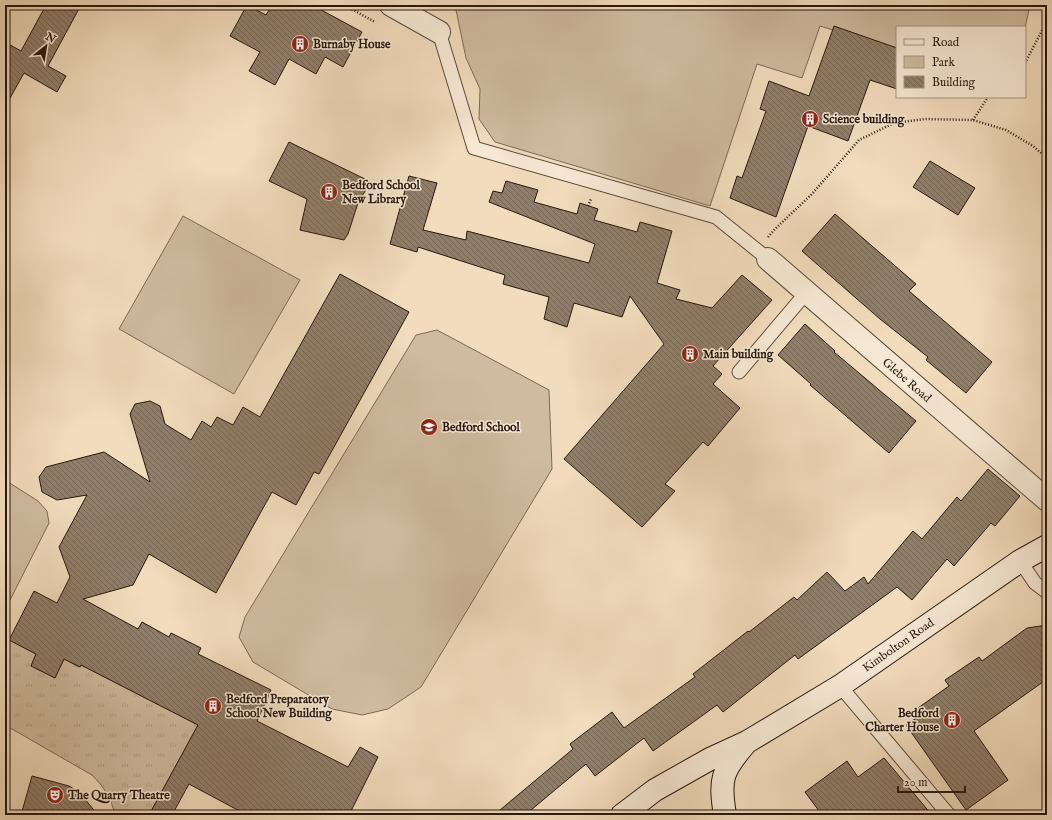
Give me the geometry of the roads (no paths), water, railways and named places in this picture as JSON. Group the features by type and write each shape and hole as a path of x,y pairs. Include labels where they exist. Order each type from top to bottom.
{"main road":[{"path":"392,5 439,32"},
{"name":"Glebe Road","path":"763,255 1047,500"},
{"name":"Kimbolton Road","path":"622,815 655,790 710,759 747,742 840,686 1020,561 1047,546"},
{"name":"Kimbolton Road","path":"725,815 721,794 725,771 747,742"}],"lane":[{"path":"439,32 474,148 716,217 763,255"},
{"path":"739,372 806,293"},
{"path":"1020,561 1035,583 1047,592"},
{"path":"840,686 949,815"}],"place":[{"name":"Burnaby House","path":"300,44"},
{"name":"Science building","path":"810,119"},
{"name":"Bedford School New Library","path":"329,192"},
{"name":"Main building","path":"690,354"},
{"name":"Bedford School","path":"429,427"},
{"name":"Bedford Preparatory School New Building","path":"213,706"},
{"name":"Bedford Charter House","path":"952,720"},
{"name":"The Quarry Theatre","path":"55,795"}]}
